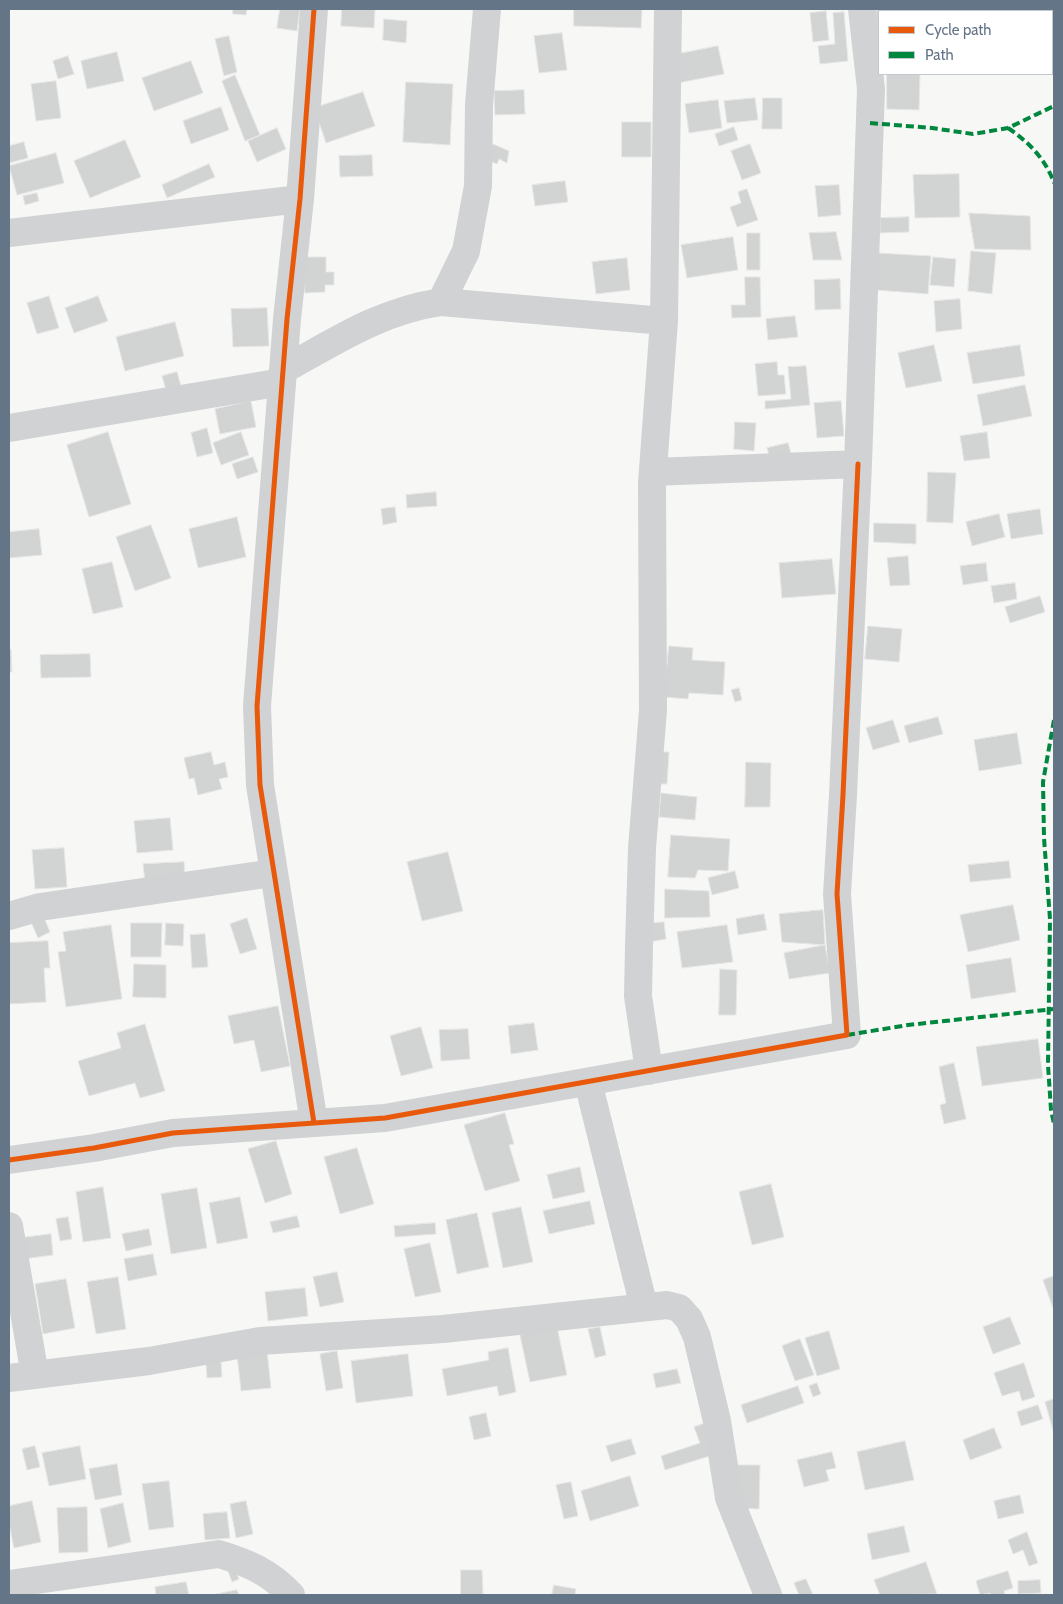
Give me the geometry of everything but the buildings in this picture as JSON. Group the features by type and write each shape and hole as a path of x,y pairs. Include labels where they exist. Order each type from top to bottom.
{"street":[{"path":"314,9 300,200 283,376 257,706 260,785 314,1123"},
{"path":"442,302 466,251 478,186 479,105 487,9"},
{"path":"649,1071 638,986 642,848 654,710 651,540 653,472 664,321 668,9"},
{"path":"9,1160 94,1148 173,1133 385,1118 847,1035 837,894 844,785 858,464 871,89 862,9"},
{"path":"9,233 300,200"},
{"path":"9,428 283,376 376,319 413,306 442,302 664,321"},
{"path":"653,472 858,464"},
{"path":"9,916 40,908 273,873"},
{"path":"588,1082 644,1307"},
{"path":"9,1226 22,1376 149,1361 260,1341 443,1329 668,1305 679,1308 689,1320 696,1337 717,1420 729,1498 768,1595"},
{"path":"9,1584 219,1554 252,1564 282,1585 291,1595"}],"marked path":[{"path":"870,123 932,128 973,134 1008,128 1054,106"},
{"path":"1008,128 1036,152 1054,183"},
{"path":"1054,720 1043,782 1044,838 1050,919 1048,1065 1051,1110 1054,1124"},
{"path":"847,1035 908,1025 1054,1009"}],"cycle path":[{"path":"314,9 300,199 287,319 257,706 260,785 314,1123"},
{"path":"9,1160 94,1148 173,1133 385,1118 847,1035 837,894 858,464"}]}
